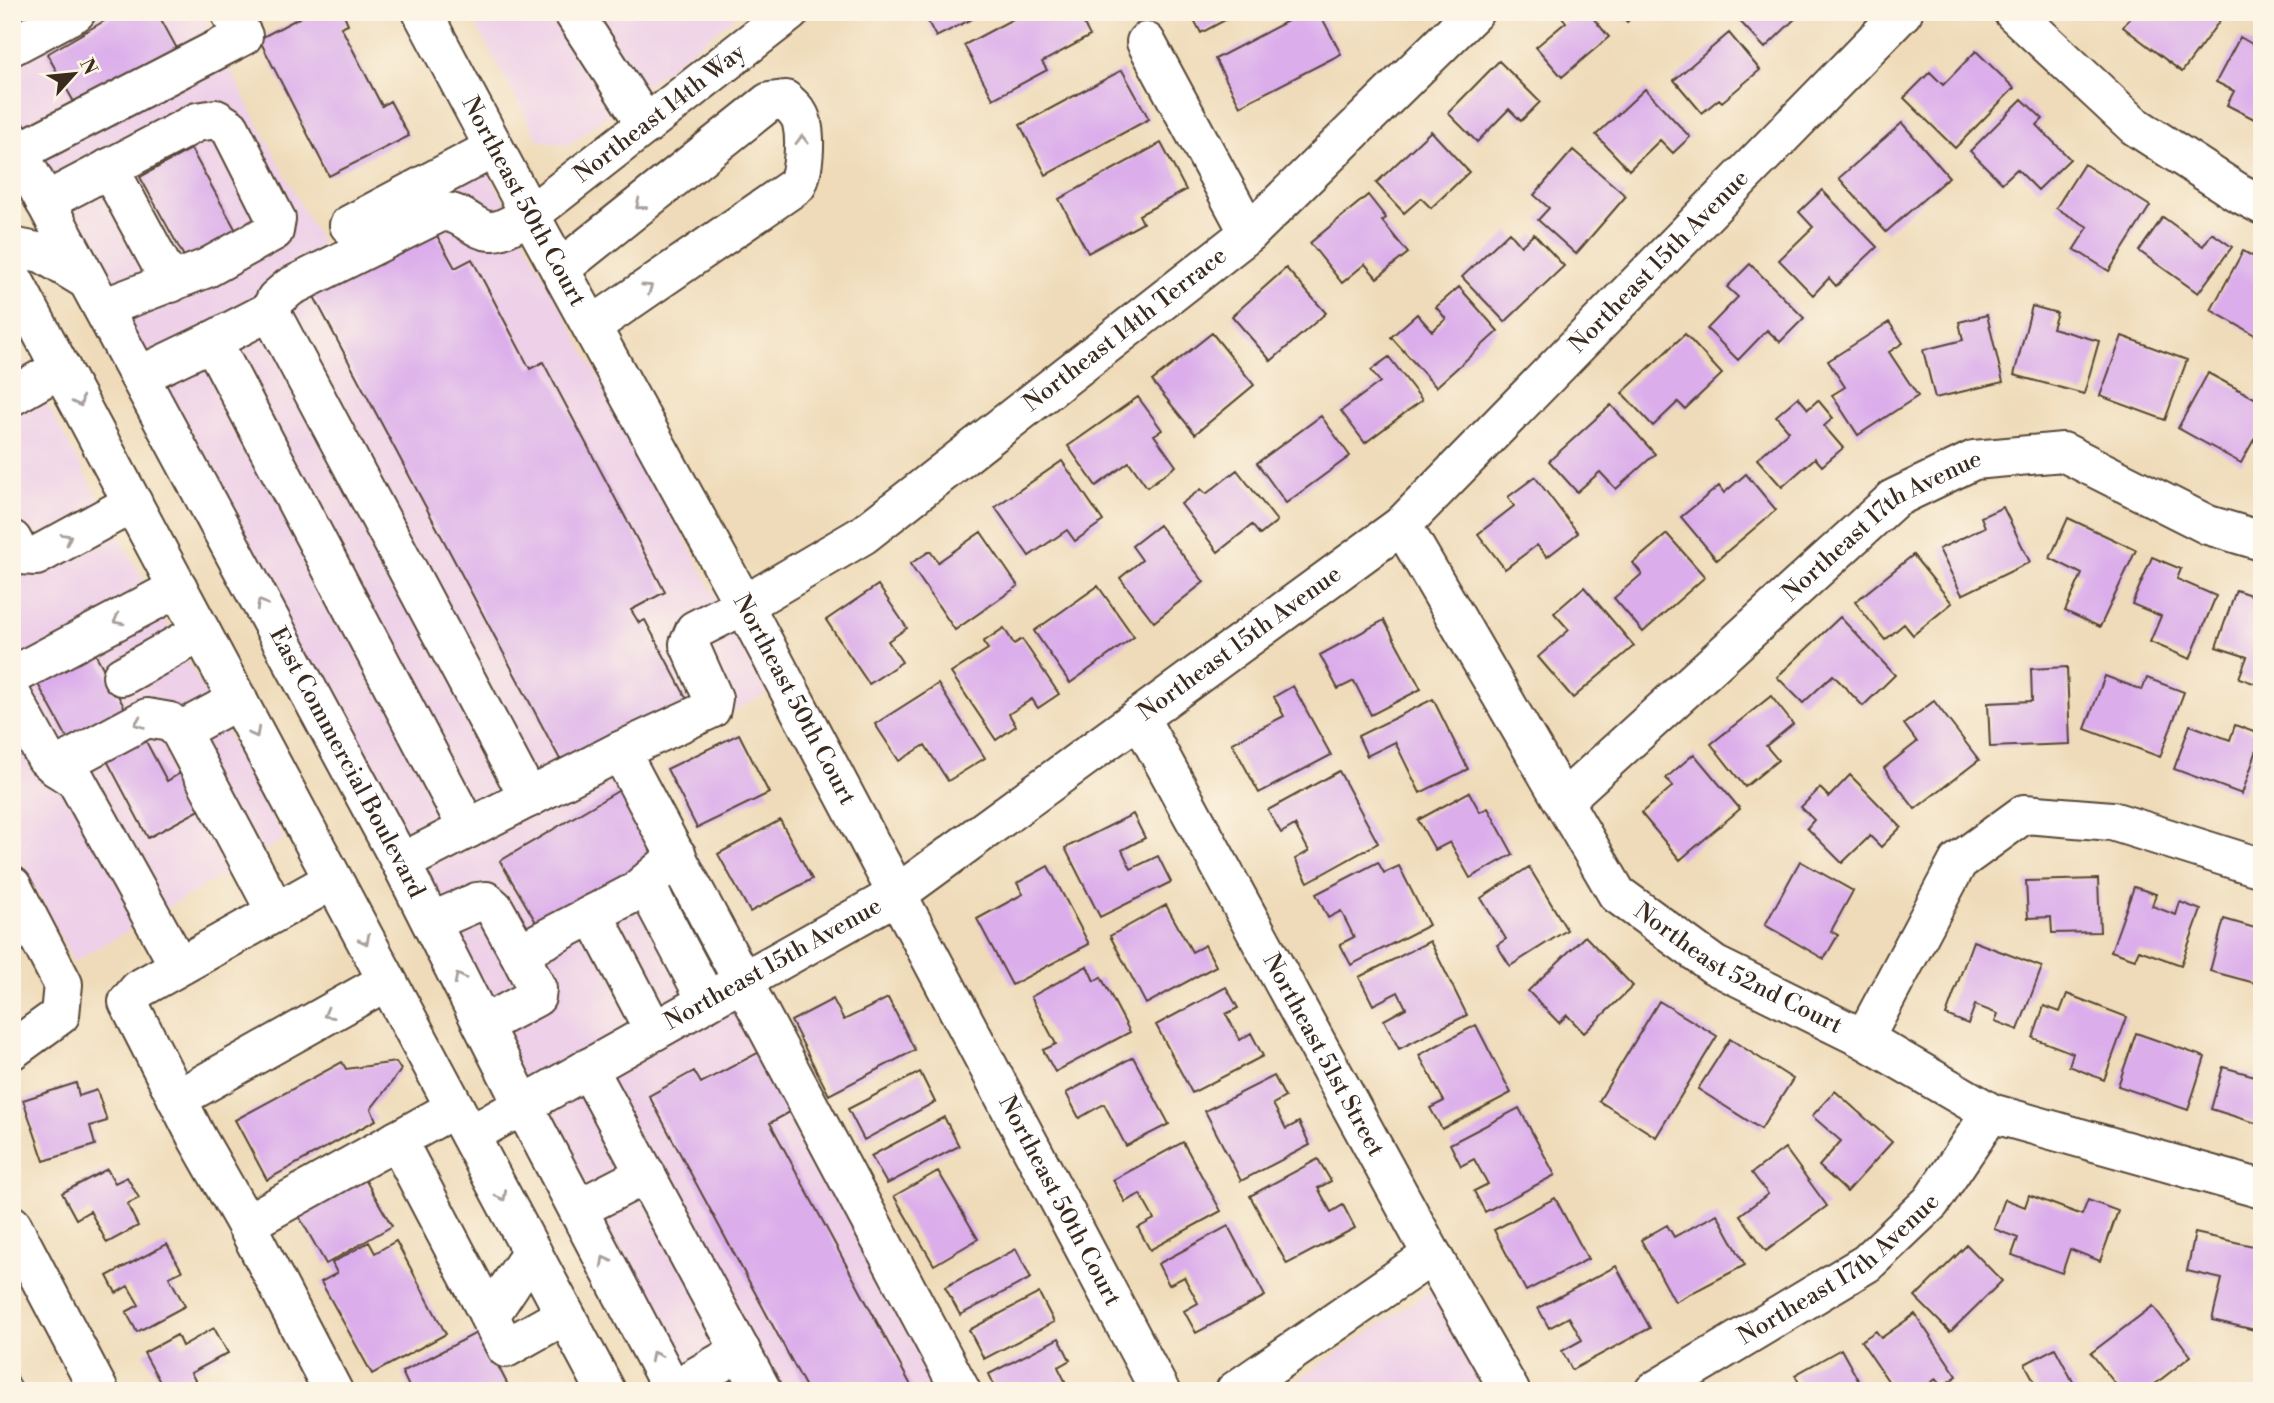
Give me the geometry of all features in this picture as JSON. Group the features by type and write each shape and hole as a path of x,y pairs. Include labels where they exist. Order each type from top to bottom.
{"street":[{"path":"17,33 76,12"},
{"path":"26,174 243,36 230,12"},
{"name":"Northeast 50th Court","path":"422,12 744,605 1160,1391"},
{"path":"573,12 646,125"},
{"name":"Northeast 14th Way","path":"270,311 276,299 290,287 441,212 452,212 484,230 496,231 530,215 790,12"},
{"name":"Northeast 14th Terrace","path":"621,751 711,709 713,698 689,644 695,631 863,535 1249,233 1474,12"},
{"name":"Northeast 15th Avenue","path":"246,1224 397,1140 523,1104 896,895 1402,525 1903,12"},
{"path":"2013,12 2135,126 2237,192 2262,205"},
{"path":"1146,42 1249,233"},
{"path":"560,269 769,102 785,100 796,110 802,122 803,172 797,185 592,326"},
{"path":"12,247 42,253 95,294 171,283 207,268 274,232 276,219 230,128 216,119 197,121 109,168 26,174"},
{"path":"349,225 494,148"},
{"path":"109,168 171,283"},
{"name":"East Commercial Boulevard","path":"26,174 95,294 401,863 523,1104 673,1390"},
{"path":"12,277 606,1391"},
{"path":"139,376 270,311 529,797"},
{"path":"212,341 468,829"},
{"path":"12,396 61,368"},
{"name":"Northeast 17th Avenue","path":"1564,800 1895,498 1974,460 2063,452 2208,525 2262,541"},
{"path":"12,540 20,555 36,556 133,503"},
{"name":"Northeast 52nd Court","path":"1402,525 1564,800 1616,894 1714,965 1864,1039 1990,1112 2262,1189"},
{"path":"12,676 178,589"},
{"path":"122,676 201,632"},
{"path":"12,696 46,758 76,780 179,966"},
{"path":"180,731 238,700"},
{"name":"Northeast 51st Street","path":"1139,717 1432,1255 1510,1391"},
{"path":"56,767 148,718 170,722 180,731 276,912"},
{"path":"401,863 621,751 961,1391"},
{"path":"1864,1039 1958,862 2024,814 2112,821 2262,868"},
{"path":"519,953 635,892 677,856"},
{"path":"333,880 139,989 128,1002 333,1391"},
{"path":"645,884 707,1001"},
{"path":"12,886 63,984 60,1015 12,1050"},
{"path":"431,922 477,902 486,901 494,908 519,953 537,989 536,997 483,1025"},
{"path":"593,914 654,1031"},
{"path":"177,1099 387,981"},
{"path":"588,1068 762,1391"},
{"name":"Northeast 17th Avenue","path":"1654,1391 1867,1263 1931,1202 1990,1112"},
{"path":"397,1140 506,1348 565,1315"},
{"path":"578,1209 646,1174"},
{"path":"12,1225 99,1391"},
{"path":"489,1317 532,1252"},
{"path":"1235,1391 1432,1255"},
{"path":"673,1390 741,1351"}],"shaded area":[{"path":"12,12 200,12 325,251 487,169 767,693 647,760 750,957 946,1391 689,1391 12,110"},
{"path":"469,12 741,12 569,145 538,140"},
{"path":"12,340 285,839 74,962 12,846"},
{"path":"1434,1288 1496,1391 1281,1391"}],"building":[{"path":"120,12 157,12 180,54 79,111 47,54"},
{"path":"310,12 343,12 348,24 341,27 382,106 390,101 409,136 329,176 259,39"},
{"path":"923,12 986,12 936,37"},
{"path":"1026,12 1078,12 1090,36 1042,62 1047,70 993,99 964,45"},
{"path":"1190,12 1240,12 1201,33"},
{"path":"1305,12 1319,12 1341,54 1240,106 1215,59"},
{"path":"1558,12 1588,12 1609,37 1562,77 1536,47 1566,22"},
{"path":"1619,12 1637,12 1627,22"},
{"path":"1739,12 1802,12 1765,48 1735,16"},
{"path":"2134,12 2226,12 2182,72 2123,27"},
{"path":"1729,33 1760,70 1722,102 1719,99 1702,113 1674,80"},
{"path":"2240,37 2259,48 2262,43 2262,123 2227,105 2234,91 2216,82"},
{"path":"1976,51 2014,88 1955,148 1904,98 1930,72 1943,85"},
{"path":"1499,61 1540,102 1521,121 1509,109 1477,142 1448,113"},
{"path":"1122,70 1149,119 1046,175 1020,125"},
{"path":"1645,89 1690,137 1673,153 1660,140 1629,170 1596,135"},
{"path":"2022,99 2043,119 2037,125 2070,159 2038,190 2017,169 2002,183 1970,151"},
{"path":"1902,123 1949,177 1886,232 1839,178"},
{"path":"1431,131 1469,172 1431,208 1421,198 1404,213 1376,183"},
{"path":"1161,143 1186,190 1139,215 1143,223 1088,253 1059,199"},
{"path":"191,149 238,234 187,262 140,177"},
{"path":"1573,150 1626,196 1576,254 1538,220 1549,208 1534,195"},
{"path":"2084,164 2150,206 2109,271 2074,249 2088,227 2056,208"},
{"path":"1822,190 1877,247 1836,286 1829,278 1813,295 1779,260 1813,227 1799,212"},
{"path":"1368,195 1386,218 1382,221 1408,253 1377,278 1365,264 1342,283 1310,243"},
{"path":"2163,217 2203,246 2212,233 2232,247 2198,293 2139,251"},
{"path":"431,225 455,268 472,259 530,369 543,362 665,592 631,610 639,623 645,620 688,701 564,767 310,289"},
{"path":"1509,232 1521,246 1534,234 1564,266 1505,322 1462,277"},
{"path":"2243,251 2262,261 2262,339 2211,310"},
{"path":"1750,264 1804,318 1780,342 1767,330 1738,360 1707,329 1738,297 1727,287"},
{"path":"1286,268 1326,313 1271,361 1232,316"},
{"path":"1459,287 1498,331 1436,387 1391,337 1417,314 1432,331 1446,319 1436,307"},
{"path":"2032,306 2057,313 2052,328 2099,341 2084,394 2014,375"},
{"path":"1987,315 2003,382 1935,398 1923,350 1963,340 1959,322"},
{"path":"1889,322 1903,343 1889,352 1918,396 1858,435 1832,395 1845,387 1828,361"},
{"path":"1212,333 1254,385 1195,434 1152,381"},
{"path":"1685,334 1722,374 1685,409 1678,402 1653,426 1622,393"},
{"path":"2122,336 2187,360 2165,420 2100,396"},
{"path":"1389,357 1422,400 1365,443 1341,411 1380,382 1371,370"},
{"path":"2208,373 2262,402 2262,425 2241,463 2178,428"},
{"path":"1138,397 1162,430 1154,435 1176,466 1147,487 1129,462 1096,486 1068,446"},
{"path":"1798,397 1808,409 1818,400 1833,418 1824,426 1843,448 1822,466 1815,458 1782,487 1757,459 1789,431 1776,416"},
{"path":"1611,405 1655,454 1616,489 1600,472 1577,492 1549,461"},
{"path":"1321,416 1350,456 1286,503 1257,463"},
{"path":"1062,461 1103,521 1075,541 1067,530 1029,556 995,507"},
{"path":"1237,470 1277,521 1260,535 1252,525 1218,552 1181,504 1201,489 1206,494"},
{"path":"1746,474 1776,510 1717,560 1681,517 1719,486 1724,493"},
{"path":"1535,477 1578,533 1547,557 1537,545 1505,569 1478,534 1514,506 1508,497"},
{"path":"2003,507 2030,562 1962,595 1939,549 1985,527 1981,517"},
{"path":"2068,518 2136,550 2100,627 2065,611 2082,574 2050,558"},
{"path":"1159,525 1204,582 1154,622 1120,578 1142,560 1132,546"},
{"path":"981,532 1018,586 955,630 910,564 930,551 938,562"},
{"path":"1667,534 1705,577 1643,632 1614,598 1642,574 1633,563"},
{"path":"1913,555 1952,603 1913,635 1904,624 1885,640 1855,602"},
{"path":"2152,557 2181,569 2177,579 2216,596 2190,659 2150,642 2161,616 2132,604"},
{"path":"878,585 907,628 888,641 902,662 869,684 826,620"},
{"path":"1098,586 1134,637 1070,683 1034,631"},
{"path":"1584,587 1634,646 1573,698 1538,657 1569,630 1554,613"},
{"path":"2236,590 2262,599 2262,686 2239,678 2247,657 2216,647"},
{"path":"1840,617 1895,675 1863,706 1833,675 1803,703 1777,677"},
{"path":"1384,620 1421,689 1371,715 1354,681 1338,689 1320,655"},
{"path":"1004,628 1014,644 1022,639 1059,694 1038,708 1032,699 1009,714 1016,726 996,740 951,673 988,649 983,642"},
{"path":"90,644 127,712 70,743 33,675"},
{"path":"2067,667 2070,744 1990,747 1988,703 2032,701 2031,669"},
{"path":"2105,676 2142,690 2147,678 2184,692 2160,757 2085,729"},
{"path":"938,684 985,758 948,781 925,745 899,761 875,724"},
{"path":"1293,686 1331,755 1259,793 1232,743 1284,716 1274,697"},
{"path":"1771,696 1793,724 1766,746 1778,760 1745,787 1711,744"},
{"path":"1433,699 1468,769 1420,793 1395,742 1367,756 1358,736"},
{"path":"1934,701 1979,760 1915,809 1884,768 1917,742 1904,724"},
{"path":"2190,725 2230,740 2235,725 2262,735 2242,794 2174,769"},
{"path":"141,732 167,781 187,769 207,806 148,838 103,753"},
{"path":"739,734 769,793 697,828 667,769"},
{"path":"1694,754 1740,809 1680,860 1641,813 1673,786 1666,778"},
{"path":"1339,771 1378,843 1308,882 1295,859 1309,851 1295,825 1281,833 1268,810"},
{"path":"1850,775 1901,827 1881,847 1870,836 1842,863 1807,828 1814,820 1801,807 1820,788 1829,797"},
{"path":"623,788 663,856 540,929 500,861"},
{"path":"1469,792 1480,812 1488,808 1513,854 1470,878 1450,842 1435,850 1418,820"},
{"path":"1133,814 1145,838 1122,850 1131,869 1158,856 1171,882 1100,917 1065,848"},
{"path":"780,820 812,879 750,912 718,854"},
{"path":"1800,861 1853,891 1831,931 1838,935 1824,959 1765,925"},
{"path":"1378,862 1384,873 1399,866 1429,925 1351,965 1340,944 1354,937 1341,911 1328,918 1316,894"},
{"path":"1048,866 1089,944 1012,985 977,919 1023,894 1017,883"},
{"path":"1529,867 1567,930 1510,966 1497,945 1506,939 1481,898"},
{"path":"2098,879 2100,932 2052,933 2051,917 2028,918 2026,881"},
{"path":"2134,887 2156,894 2152,906 2176,915 2180,902 2201,910 2181,965 2139,950 2135,959 2111,951"},
{"path":"1166,905 1192,952 1205,945 1216,966 1146,1004 1110,936"},
{"path":"2224,919 2262,930 2262,985 2210,971"},
{"path":"1585,936 1633,986 1584,1033 1567,1015 1559,1023 1528,991"},
{"path":"1430,941 1467,1015 1399,1049 1384,1020 1406,1008 1398,992 1373,1005 1359,977"},
{"path":"1973,941 2042,967 2018,1030 1995,1021 1998,1014 1975,1005 1968,1024 1946,1015"},
{"path":"1087,966 1094,981 1101,977 1130,1032 1055,1072 1043,1050 1056,1044 1031,997"},
{"path":"1226,987 1238,1008 1226,1014 1240,1040 1251,1033 1263,1056 1192,1093 1156,1025"},
{"path":"2067,994 2127,1017 2104,1080 2069,1066 2073,1053 2033,1038 2044,1006 2060,1012"},
{"path":"888,998 915,1050 829,1095 791,1021 833,999 844,1020"},
{"path":"1659,1001 1717,1036 1656,1137 1599,1101"},
{"path":"1476,1025 1511,1093 1442,1129 1430,1108 1444,1101 1419,1055"},
{"path":"2136,1033 2205,1057 2188,1110 2118,1086"},
{"path":"1730,1039 1793,1079 1761,1129 1698,1089"},
{"path":"767,1048 799,1107 770,1123 914,1391 808,1391 649,1096 694,1071 701,1083"},
{"path":"1133,1057 1169,1124 1126,1146 1104,1104 1079,1118 1066,1093"},
{"path":"342,1062 346,1069 396,1062 401,1070 371,1109 376,1120 267,1180 235,1120"},
{"path":"2223,1067 2262,1078 2262,1125 2211,1109"},
{"path":"920,1072 935,1102 864,1140 848,1109"},
{"path":"1274,1076 1285,1097 1273,1104 1286,1129 1299,1122 1310,1145 1241,1181 1205,1111"},
{"path":"76,1083 79,1096 97,1090 107,1121 90,1126 95,1145 44,1161 23,1100"},
{"path":"1835,1091 1892,1142 1847,1192 1819,1166 1841,1141 1812,1116"},
{"path":"1519,1108 1555,1175 1485,1212 1474,1191 1488,1184 1474,1159 1461,1166 1450,1144"},
{"path":"944,1117 959,1146 887,1184 871,1156"},
{"path":"1183,1142 1221,1211 1150,1250 1138,1228 1154,1219 1140,1194 1125,1202 1113,1180"},
{"path":"1785,1148 1827,1206 1766,1251 1740,1215 1768,1194 1752,1173"},
{"path":"1318,1159 1331,1181 1318,1188 1331,1212 1343,1205 1355,1228 1287,1264 1250,1196"},
{"path":"107,1169 115,1183 127,1177 139,1198 127,1204 138,1226 107,1243 90,1211 76,1219 62,1193"},
{"path":"938,1171 978,1239 934,1265 894,1196"},
{"path":"362,1174 392,1226 326,1264 296,1211"},
{"path":"2029,1195 2082,1215 2088,1200 2118,1211 2100,1261 2070,1249 2062,1273 2012,1255 2018,1238 1994,1229 2005,1199 2025,1207"},
{"path":"1555,1198 1588,1259 1526,1291 1494,1230"},
{"path":"1717,1214 1745,1265 1675,1302 1641,1240 1667,1225 1674,1237"},
{"path":"1228,1226 1265,1296 1196,1333 1184,1311 1198,1303 1184,1277 1169,1285 1158,1264"},
{"path":"2195,1233 2262,1248 2262,1298 2255,1330 2212,1320 2222,1279 2187,1271"},
{"path":"396,1241 446,1334 372,1374 321,1282 337,1273 332,1263 369,1242 375,1253"},
{"path":"167,1244 182,1271 169,1277 185,1306 137,1332 126,1312 139,1305 128,1286 116,1293 107,1276"},
{"path":"1967,1245 2002,1281 1950,1332 1915,1297"},
{"path":"1016,1249 1031,1278 960,1315 945,1287"},
{"path":"1616,1266 1650,1328 1572,1370 1562,1351 1582,1340 1569,1317 1549,1328 1538,1308"},
{"path":"1039,1293 1054,1322 984,1359 969,1330"},
{"path":"2153,1306 2191,1356 2146,1391 2121,1391 2091,1353"},
{"path":"1915,1314 1957,1376 1941,1387 1936,1379 1918,1391 1895,1391 1861,1341 1876,1331 1881,1338"},
{"path":"214,1328 228,1353 191,1373 201,1391 165,1391 144,1353 177,1335 182,1346"},
{"path":"480,1331 511,1391 411,1391 402,1372"},
{"path":"1059,1338 1070,1360 1058,1367 1070,1391 997,1391 989,1374"},
{"path":"2055,1348 2078,1391 2032,1391 2038,1388 2025,1364"},
{"path":"1841,1349 1864,1391 1790,1391 1800,1385 1795,1375"},
{"path":"12,1367 23,1388 27,1391 12,1391"}]}
